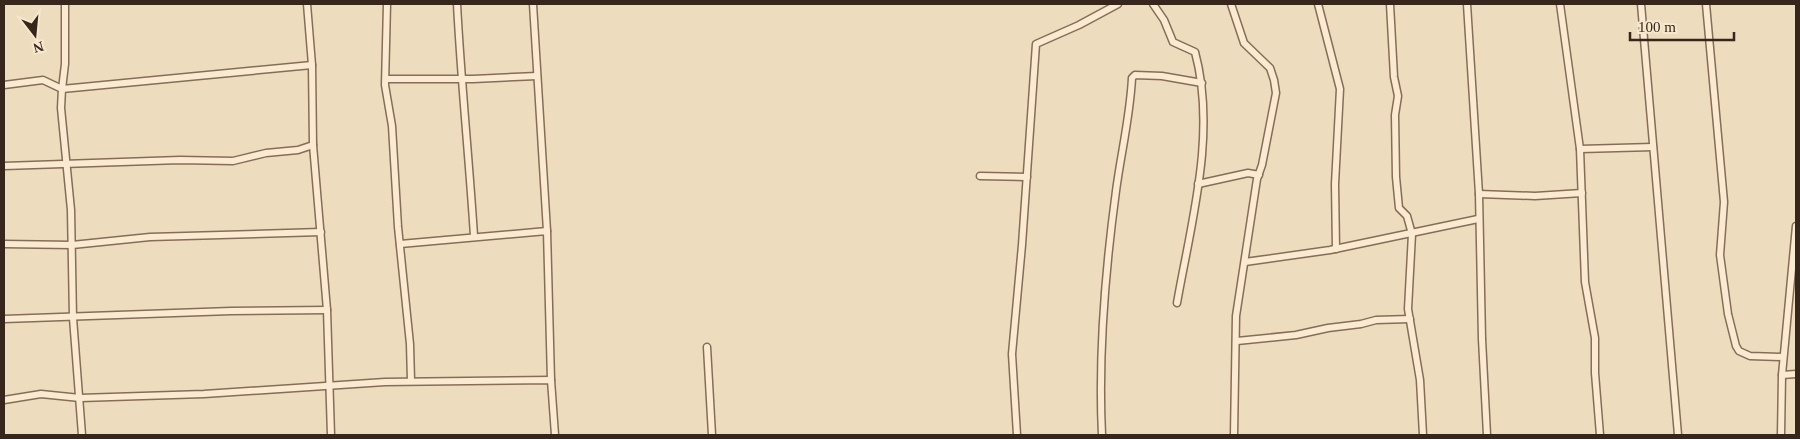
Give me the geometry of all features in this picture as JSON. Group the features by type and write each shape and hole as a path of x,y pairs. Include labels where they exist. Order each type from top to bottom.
{"street":[{"path":"65,4 65,64 60,108 72,245 73,318 82,435"},
{"path":"307,4 312,65 313,145 327,310 331,386 331,435"},
{"path":"387,4 386,78 392,126 400,244 410,344 411,381"},
{"path":"457,4 460,79 470,169 474,236"},
{"path":"533,4 547,231 551,380 555,435"},
{"path":"1017,435 1012,354 1036,44 1079,25 1118,4"},
{"path":"1153,4 1164,20 1173,42 1195,52 1202,83 1204,117 1197,204 1177,303"},
{"path":"1231,4 1244,43 1270,68 1276,93 1259,175 1236,316 1234,435"},
{"path":"1318,4 1340,90 1335,184 1336,249"},
{"path":"1390,4 1394,77 1398,96 1395,115 1396,177 1399,208 1407,216 1412,234 1408,309 1420,380 1423,435"},
{"path":"1466,4 1479,194 1478,219 1487,435"},
{"path":"1560,4 1580,149 1586,282 1595,338 1595,373 1600,435"},
{"path":"1642,4 1678,435"},
{"path":"1706,4 1724,202 1720,255 1728,314 1739,351 1750,356 1783,357"},
{"path":"4,85 43,80 62,89 312,65"},
{"path":"1102,435 1100,392 1103,323 1114,205 1120,156 1130,112 1132,78 1135,75 1162,76 1202,83"},
{"path":"386,78 460,79 537,76"},
{"path":"4,166 180,160 234,161 266,153 298,150 313,145"},
{"path":"1580,149 1653,147"},
{"path":"1198,184 1248,173 1259,175"},
{"path":"980,176 1027,177"},
{"path":"1479,194 1535,196 1582,193"},
{"path":"1245,262 1336,249 1478,219"},
{"path":"1782,435 1783,357 1796,226"},
{"path":"400,244 547,231"},
{"path":"4,244 72,245 150,238 321,232"},
{"path":"1788,298 1796,298"},
{"path":"4,319 231,311 327,310"},
{"path":"1236,340 1296,335 1328,328 1355,326 1376,320 1410,319"},
{"path":"707,347 712,435"},
{"path":"1782,375 1796,374"},
{"path":"4,400 42,394 80,398 204,394 411,381 551,380"}]}
